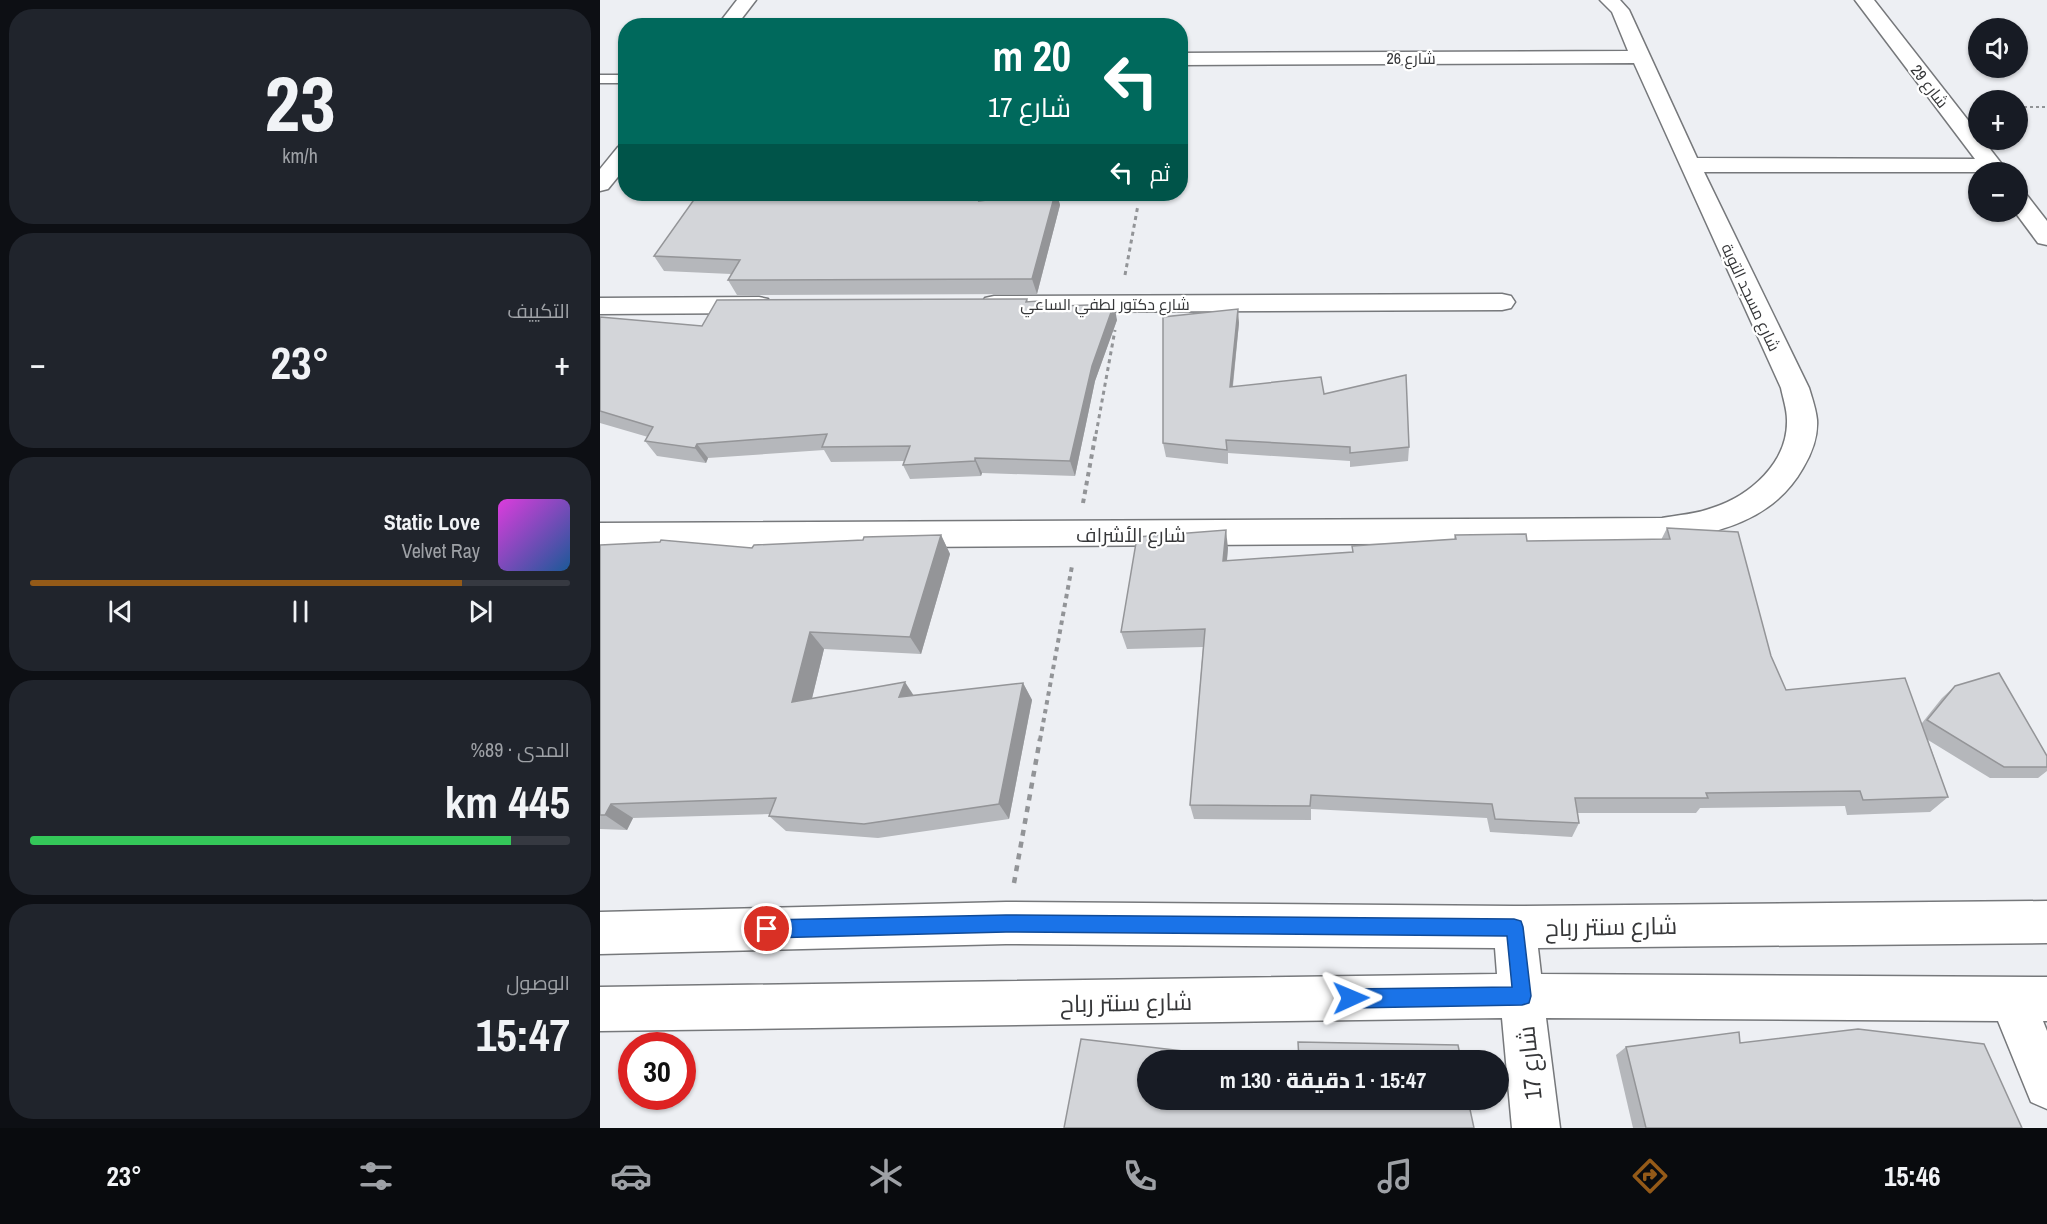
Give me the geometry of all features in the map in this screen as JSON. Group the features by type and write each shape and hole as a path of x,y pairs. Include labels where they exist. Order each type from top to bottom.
{"street":[{"path":"732,18 747,0"},
{"name":"شارع مسجد التوبة","path":"1610,0 1620,10 1689,165 1795,388 1802,420 1797,452 1780,481 1750,505 1710,522 1662,530"},
{"name":"شارع 29","path":"1864,0 1989,162"},
{"name":"شارع 26","path":"1188,59 1642,57"},
{"path":"600,184 618,162"},
{"path":"1689,165 1968,169"},
{"path":"2028,212 2047,238"},
{"name":"شارع دكتور لطفي الساعي","path":"966,304 1502,302"},
{"path":"600,306 789,305"},
{"name":"شارع الأشراف","path":"600,536 1662,530"},
{"name":"شارع سنتر رباح","path":"600,933 1006,923 1514,927 2047,922"},
{"name":"شارع 17","path":"1514,927 1536,1128"},
{"name":"شارع سنتر رباح","path":"600,1009 1522,996 2029,999"},
{"path":"2029,999 2047,1086"}],"lane":[{"path":"600,79 618,79"}],"path":[{"path":"2028,107 2047,107"}],"building":[{"path":"693,201 1053,201 1032,279 728,280 740,260 654,256"},
{"path":"1027,299 1026,302 1038,301 1035,307 1114,304 1092,366 1070,461 975,458 975,461 903,465 910,446 822,447 827,434 697,444 695,448 645,441 653,427 600,411 600,317 702,326 717,300"},
{"path":"1238,309 1230,387 1321,377 1324,394 1406,375 1409,447 1350,453 1350,447 1226,440 1227,450 1163,443 1163,317"},
{"path":"1667,528 1738,532 1771,656 1786,690 1905,678 1948,797 1863,800 1860,791 1706,793 1708,798 1575,798 1579,823 1495,819 1492,804 1311,795 1310,806 1190,805 1205,629 1121,632 1137,537 1226,530 1223,561 1353,552 1352,546 1456,539 1455,535 1526,534 1527,541 1670,539"},
{"path":"941,535 910,637 810,632 792,702 905,682 899,697 1023,683 999,804 864,824 769,816 776,798 611,804 605,815 600,815 600,545 660,542 661,540 752,548 754,545 863,540 864,537"},
{"path":"1999,673 2047,756 2047,767 2004,767 1927,720 1955,686"},
{"path":"1858,1029 1984,1044 2022,1128 1646,1128 1626,1047 1739,1032 1740,1043"},
{"path":"1081,1039 1175,1050 1137,1050 1137,1110 1470,1110 1474,1128 1064,1128"},
{"path":"1298,1042 1458,1045 1459,1050 1298,1050"}],"route":[{"path":"767,929 1006,923 1514,927 1522,996 1351,998"}]}
